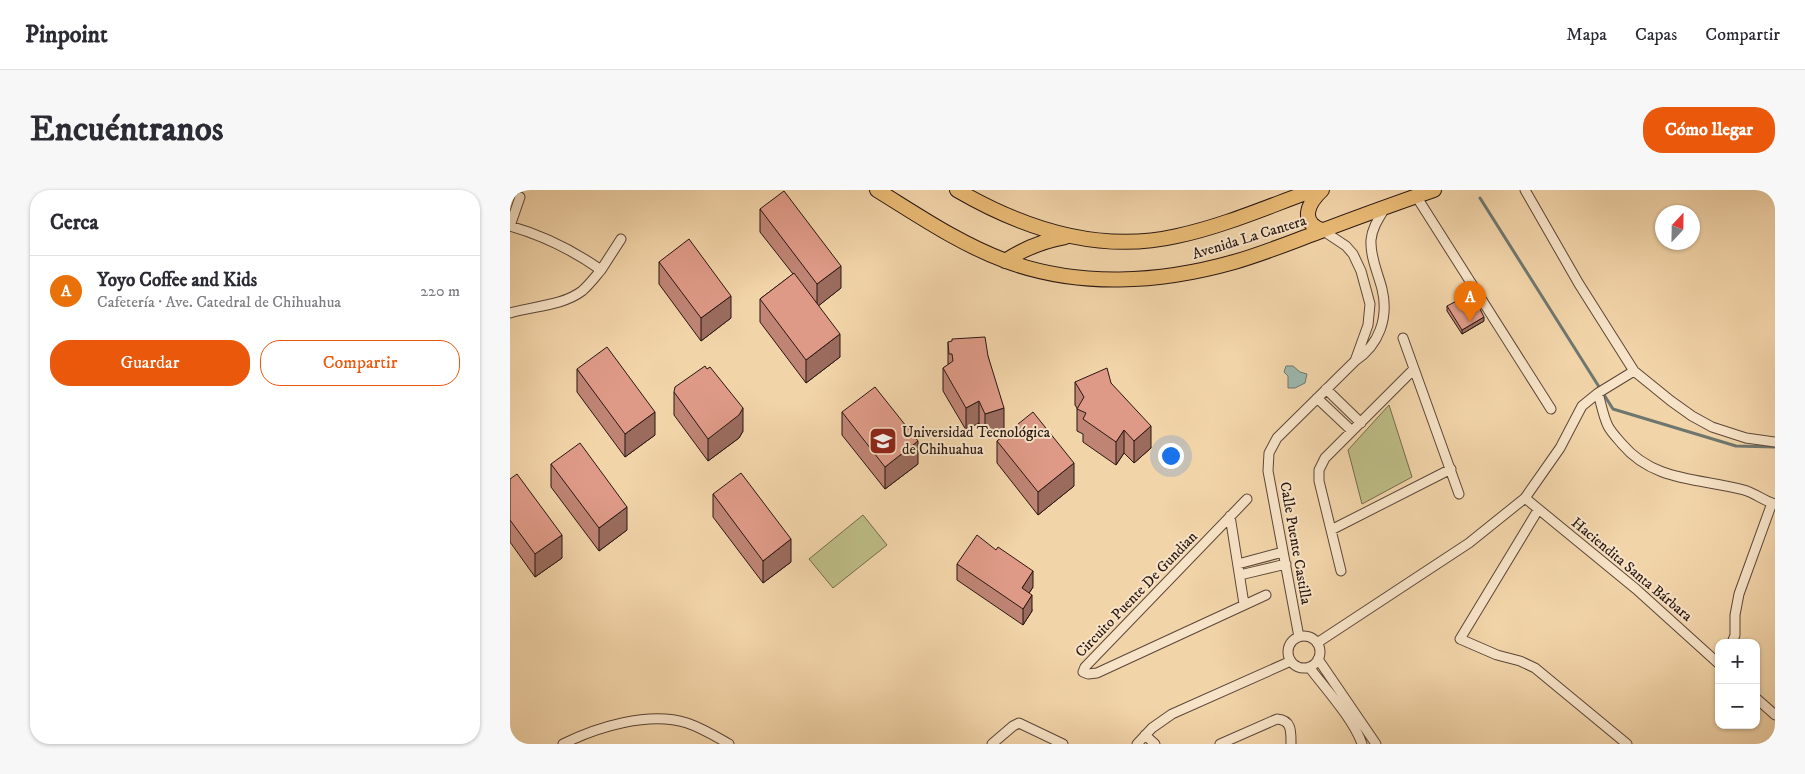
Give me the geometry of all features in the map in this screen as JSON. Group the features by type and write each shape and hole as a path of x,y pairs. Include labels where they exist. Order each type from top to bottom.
{"main road":[{"name":"Avenida La Cantera","path":"877,190 946,233 1005,261 1054,274 1102,280 1151,278 1204,270 1235,262 1434,190"},
{"name":"Avenida La Cantera","path":"957,190 998,211 1046,230 1068,237 1116,242 1147,241 1176,237 1314,190"},
{"path":"1322,190 1312,199 1308,210 1311,222 1316,228 1322,230"},
{"path":"1005,261 1037,243 1068,237"}],"street":[{"path":"1525,190 1579,284 1634,371 1671,401 1712,427 1746,438 1775,442"},
{"path":"1416,196 1551,409"},
{"path":"520,197 510,226 581,256 601,270"},
{"path":"1352,431 1317,398 1355,361 1366,354 1373,345 1382,324 1384,302 1375,267 1371,240 1375,225 1385,208"},
{"path":"1322,230 1346,246 1353,254 1361,272 1370,304 1370,314 1365,335 1355,361"},
{"path":"510,313 553,303 582,291 601,270 621,239"},
{"path":"1361,272 1375,267"},
{"path":"1403,338 1459,494"},
{"path":"1341,570 1319,481 1319,470 1325,458 1414,369"},
{"path":"1317,643 1470,543 1525,498 1536,485 1560,448 1582,406 1598,393 1634,371"},
{"path":"1326,389 1360,422"},
{"path":"1598,393 1608,426 1635,457 1646,466 1658,472 1674,476 1743,490 1774,504 1739,594 1734,639"},
{"name":"Calle Puente Castilla","path":"1299,637 1268,471 1269,453 1277,438 1317,398"},
{"path":"1331,530 1450,469"},
{"name":"Haciendita Santa Bárbara","path":"1525,498 1636,589 1715,661"},
{"name":"Circuito Puente De Gundian","path":"1247,499 1082,672 1088,674 1097,673 1266,595"},
{"path":"1538,510 1460,639 1497,655 1520,661 1535,668 1627,744"},
{"path":"1230,516 1244,604"},
{"path":"1238,564 1283,552"},
{"path":"1240,575 1286,564"},
{"path":"1309,667 1318,659 1320,651 1317,643 1307,636 1299,637 1290,645 1288,653 1291,661 1297,666 1309,667 1345,706 1376,744"},
{"path":"1706,653 1715,652"},
{"path":"1318,659 1345,706 1362,744"},
{"path":"1137,744 1144,735 1172,714 1291,661"},
{"path":"1760,702 1775,715"},
{"path":"1220,744 1277,719 1285,720 1290,727 1291,744"},
{"path":"563,744 605,727 645,720 686,723 729,744"},
{"path":"992,744 1019,723 1063,744"},
{"path":"1144,735 1155,744"}],"shaded area":[{"path":"1389,405 1412,477 1362,504 1348,450"},
{"path":"863,515 887,545 833,588 809,559"}],"water":[{"path":"1286,366 1293,366 1300,372 1307,374 1305,383 1295,388 1288,388 1288,376 1284,372"}],"building":[{"path":"784,191 841,266 817,284 760,209"},
{"path":"689,239 731,296 701,318 659,262"},
{"path":"794,273 840,334 806,360 760,299"},
{"path":"1472,293 1484,317 1462,330 1447,306"},
{"path":"985,337 988,356 1004,408 985,414 979,401 966,408 943,368 953,361 952,354 949,354 948,342 952,341 952,339"},
{"path":"607,347 655,412 625,434 577,369"},
{"path":"705,366 707,369 710,367 743,408 739,415 708,439 674,392 675,387"},
{"path":"1107,368 1111,383 1151,426 1134,441 1124,430 1116,442 1083,419 1086,413 1077,409 1084,397 1075,382"},
{"path":"875,387 918,441 885,467 842,412"},
{"path":"1033,412 1074,463 1038,492 997,441"},
{"path":"580,443 627,507 599,528 551,464"},
{"path":"741,473 791,539 763,561 713,494"},
{"path":"517,474 562,535 535,554 510,520 510,479"},
{"path":"977,535 996,550 998,547 1033,571 1022,588 1032,595 1023,609 957,564"}],"waterway":[{"path":"1480,198 1613,409 1736,446 1775,447"}],"place":[{"name":"Yoyo Coffee and Kids","path":"1470,322"},
{"name":"Universidad Tecnológica de Chihuahua","path":"883,441"}]}
